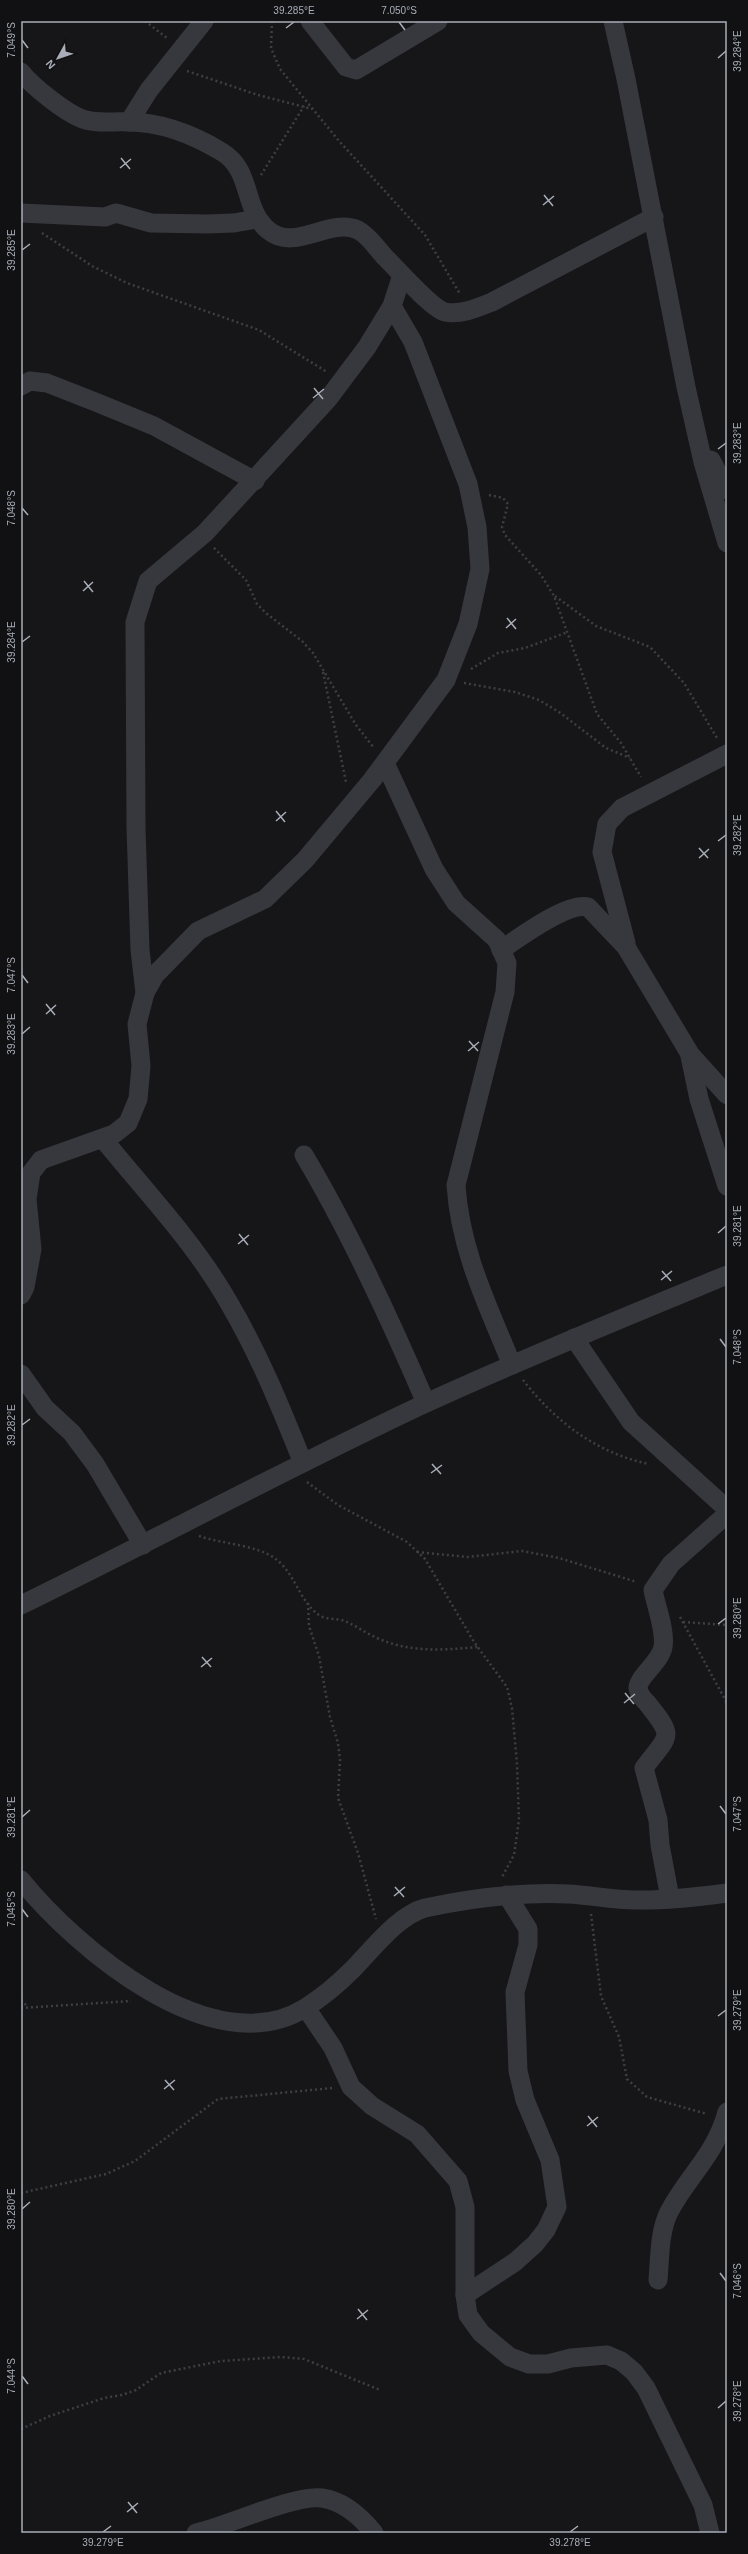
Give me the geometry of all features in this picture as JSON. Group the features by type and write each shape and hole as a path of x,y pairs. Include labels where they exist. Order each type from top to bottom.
{"street":[{"path":"129,122 149,90 204,21"},
{"path":"310,21 346,67 356,70 438,21"},
{"path":"613,21 654,217 664,279 696,432 727,543"},
{"path":"21,72 36,89 85,120 102,123 129,122 162,125 195,138 223,152 234,162 241,173 256,219 269,231 283,238 298,238 340,228 355,229 367,235 402,275 444,312 470,310 492,302 654,217"},
{"path":"21,213 105,217 116,213 152,223 234,223 256,219"},
{"path":"145,993 140,950 136,828 135,622 148,581 200,538 255,481 342,380 367,347 392,306 402,275"},
{"path":"21,1295 25,1287 32,1249 27,1199 30,1173 42,1160 103,1139 114,1134 128,1123 138,1099 141,1066 138,1024 145,993 155,974 198,931 265,899 285,881 346,810 450,680 468,624 480,569 477,527 465,475 413,342 392,306"},
{"path":"21,386 30,381 47,383 105,406 154,426 255,481"},
{"path":"696,432 727,490"},
{"path":"626,947 602,852 607,824 622,808 727,754"},
{"path":"385,762 434,869 456,903 497,940 507,962 505,992 456,1185 458,1214 471,1267 512,1365"},
{"path":"501,950 542,924 580,905 588,907 596,913 626,947 690,1054 727,1095"},
{"path":"690,1054 699,1099 727,1186"},
{"path":"103,1139 173,1223 229,1302 266,1374 296,1467"},
{"path":"304,1155 334,1209 398,1338 426,1403"},
{"path":"21,1605 426,1403 574,1338 727,1275"},
{"path":"574,1338 631,1422 727,1509"},
{"path":"21,1374 45,1408 72,1433 90,1458 143,1545"},
{"path":"670,1898 660,1845 658,1820 644,1768 665,1743 668,1733 664,1725 642,1697 638,1687 641,1679 649,1671 663,1648 663,1636 653,1590 671,1564 727,1514"},
{"path":"21,1880 40,1902 87,1947 118,1972 168,2000 220,2021 249,2024 272,2021 306,2008 350,1971 399,1922 422,1909 500,1896 567,1894 635,1900 727,1893"},
{"path":"465,2295 515,2262 535,2244 546,2230 557,2207 550,2160 525,2100 518,2071 516,1992 528,1945 528,1929 500,1896"},
{"path":"306,2008 333,2048 351,2087 372,2106 417,2134 458,2181 465,2206 465,2295 468,2315 481,2332 510,2357 529,2364 548,2364 572,2358 607,2355 621,2361 634,2372 646,2388 703,2505 710,2533"},
{"path":"658,2280 664,2226 669,2212 711,2152 719,2138 726,2116"},
{"path":"196,2533 311,2497 337,2502 352,2510 374,2533"}],"path":[{"path":"145,21 182,49"},
{"path":"272,21 271,48 277,64 288,80 339,141 425,235 470,310"},
{"path":"170,64 200,78 313,109"},
{"path":"248,191 266,169 304,106"},
{"path":"39,230 92,266 127,283 259,330 342,380"},
{"path":"465,475 489,495 503,498 508,504 502,527 505,535 542,575 554,596 597,714 621,742 651,792"},
{"path":"200,538 220,551 246,580 257,604 267,614 302,641 322,669 356,725 385,762"},
{"path":"554,596 596,626 650,647 684,683 727,754"},
{"path":"450,680 484,659 498,653 525,648 568,632"},
{"path":"322,669 338,750 345,774 346,810"},
{"path":"450,680 515,692 539,700 559,712 606,748 630,758"},
{"path":"512,1365 545,1407 568,1428 590,1442 638,1462 652,1465"},
{"path":"296,1467 338,1504 393,1534 425,1559 478,1647 507,1687 512,1708 517,1764 519,1820 514,1854 500,1896"},
{"path":"176,1528 217,1542 244,1547 277,1559 318,1615 344,1620 376,1638 394,1645 422,1650 478,1647"},
{"path":"417,1552 468,1557 522,1551 559,1558 628,1577 653,1590"},
{"path":"308,1603 310,1626 319,1656 330,1717 338,1743 340,1760 338,1798 358,1853 381,1940"},
{"path":"677,1612 727,1702"},
{"path":"683,1622 727,1625"},
{"path":"589,1896 601,1996 619,2037 627,2079 647,2097 726,2116"},
{"path":"21,2000 28,2008"},
{"path":"21,2008 139,2001"},
{"path":"21,2193 106,2174 123,2166 135,2160 218,2099 351,2087"},
{"path":"21,2429 98,2400 122,2395 136,2390 162,2373 228,2360 281,2357 304,2359 380,2390"}]}
